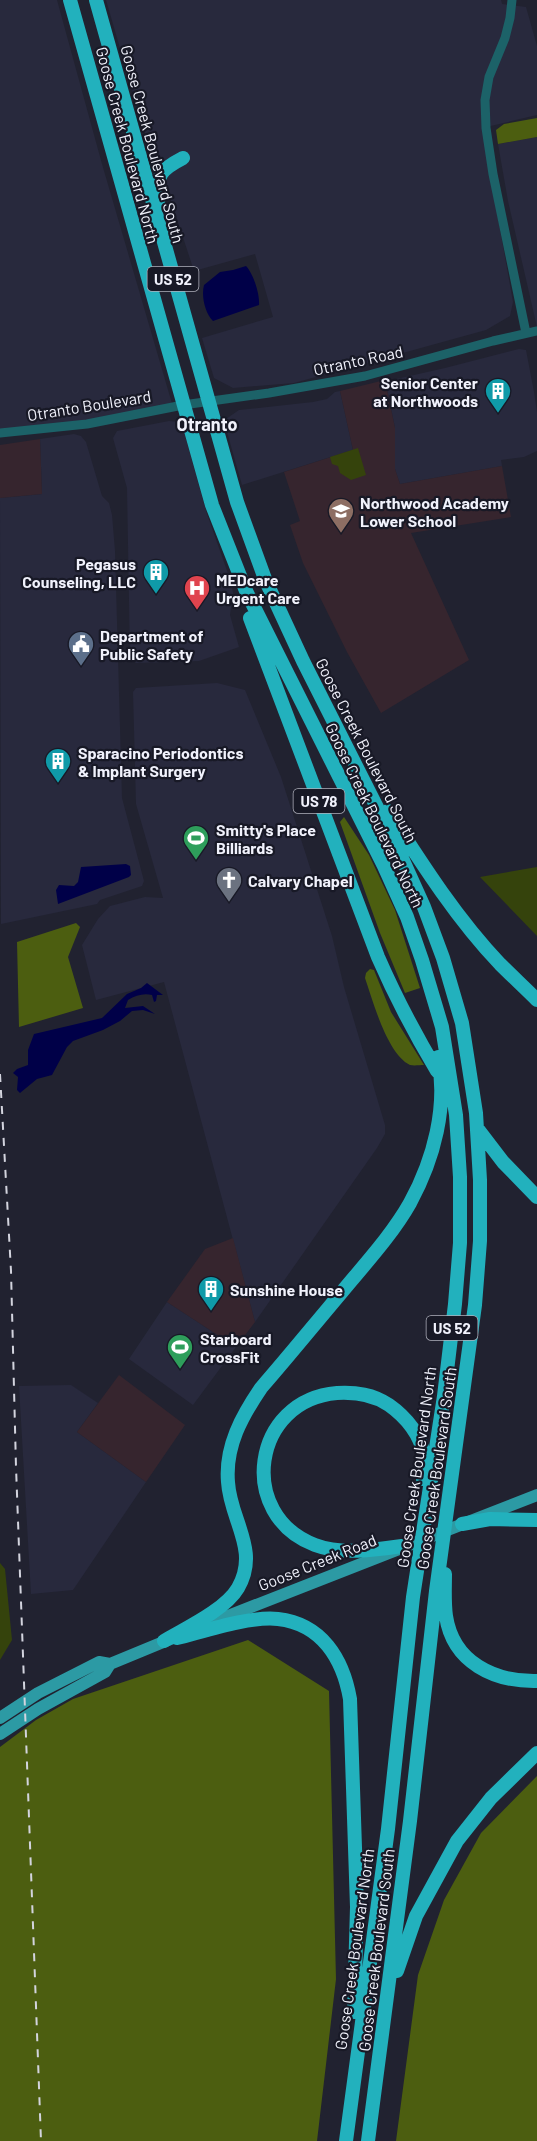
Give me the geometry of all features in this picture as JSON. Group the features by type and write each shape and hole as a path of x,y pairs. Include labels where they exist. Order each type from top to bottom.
{"highway":[{"name":"Goose Creek Boulevard North","path":"70,0 212,505 246,591 384,866 410,925 442,1027 456,1114 460,1177 460,1243 455,1304 444,1396 413,1597 388,1829 346,2141"},
{"name":"Goose Creek Boulevard South","path":"96,0 207,402 237,502 265,579 402,857 439,947 462,1023 476,1113 480,1180 480,1241 475,1305 436,1591 410,1821 368,2141"},
{"path":"158,225 160,175 166,167 183,158"},
{"name":"US 78","path":"232,555 245,603 357,903 394,993 419,1042 458,1103 503,1162 537,1197"},
{"path":"337,729 426,870 500,964 537,1000"},
{"path":"164,1641 217,1610 237,1590 245,1572 247,1555 244,1538 231,1504 228,1480 233,1440 245,1412 261,1388 375,1252 410,1203 430,1160 440,1115 439,1062 410,925"},
{"path":"402,1546 379,1550 318,1546 300,1538 283,1525 271,1506 264,1483 263,1461 271,1439 283,1419 301,1403 325,1394 355,1392 382,1400 402,1414 414,1431 424,1457 423,1498 413,1597"},
{"path":"450,1492 445,1602 446,1618 454,1640 478,1667 495,1676 517,1682 537,1681"},
{"path":"462,1524 490,1519 537,1520"},
{"path":"164,1641 225,1626 278,1619 300,1626 318,1636 330,1647 343,1671 350,1699 357,1907 356,1973 346,2141"},
{"path":"371,2115 397,1967 416,1917 457,1841 491,1798 537,1753"}],"main road":[{"name":"Goose Creek Road","path":"0,1718 31,1697 99,1662 110,1664 402,1546 537,1495"},
{"name":"Goose Creek Road","path":"0,1734 38,1709 105,1672 110,1664"}],"street":[{"path":"512,0 505,38 489,77 485,100 486,128 493,174 526,333"},
{"name":"Otranto Road","path":"183,405 367,375 537,331"},
{"name":"Otranto Boulevard","path":"0,433 87,424 183,405"}],"shaded area":[{"path":"0,0 57,0 173,407 0,433"},
{"path":"106,0 501,0 502,4 526,7 537,46 537,115 482,128 513,302 510,316 486,330 294,383 233,388 214,378 202,338 273,317 255,254 194,271 162,173 148,144"},
{"path":"537,137 537,327 508,201 498,144"},
{"path":"246,266 256,284 259,305 213,321 204,304 204,285 220,272"},
{"path":"519,349 526,350 534,392 537,412 537,451 524,457 501,460 502,466 400,484 395,469 395,428 385,380 445,368"},
{"path":"385,380 395,428 395,469 400,484 502,466 511,517 411,533 469,660 381,713 347,652 303,563 290,525 300,521 284,472 353,450 340,391"},
{"path":"340,391 353,450 242,485 225,425 226,419 239,410 313,402 327,399"},
{"path":"169,421 179,422 184,432 207,514 231,582 233,593 230,615 239,647 199,661 136,663 130,657 127,488 113,438 117,431"},
{"path":"74,434 81,436 86,442 102,496 109,503 112,515 122,798 144,881 142,886 100,900 97,904 1,924 0,498 42,494 40,439"},
{"path":"40,439 42,494 0,498 0,445"},
{"path":"217,683 245,690 281,777 332,936 344,987 385,1125 385,1134 377,1148 255,1322 164,982 96,1000 82,945 98,919 110,906 145,897 163,898 136,804 133,692 136,688"},
{"path":"126,864 130,866 131,875 129,877 58,904 56,890 59,885 74,886 78,882 81,867"},
{"path":"147,983 163,995 157,995 154,1002 152,995 137,996 128,1000 125,1008 143,1006 155,1014 143,1010 132,1011 103,1030 73,1041 67,1047 52,1075 37,1079 20,1093 17,1090 18,1077 13,1073 28,1065 28,1050 34,1034 102,1018 127,994"},
{"path":"233,1238 255,1322 236,1347 167,1302 205,1249"},
{"path":"167,1302 236,1347 193,1405 129,1359"},
{"path":"119,1375 185,1425 146,1482 77,1432"},
{"path":"71,1385 98,1403 77,1432 146,1482 73,1590 31,1594 19,1386"}],"green space":[{"path":"537,118 537,137 498,144 496,130 504,124"},
{"path":"358,448 366,475 351,480 340,473 338,466 332,464 330,457"},
{"path":"344,817 369,855 395,910 420,988 405,993 380,933 340,822"},
{"path":"537,867 537,936 480,877"},
{"path":"76,923 80,927 68,957 83,1008 19,1027 17,942"},
{"path":"370,969 374,970 391,1012 424,1065 410,1065 394,1050 377,1013 365,978"},
{"path":"0,1563 5,1569 12,1640 0,1660"},
{"path":"248,1640 329,1691 336,1979 317,2141 0,2141 0,1747 36,1720 73,1699"},
{"path":"537,1776 537,2141 396,2141 418,1975 444,1900 481,1833"}],"railway":[{"path":"0,1074 11,1271 41,2141"}],"place":[{"name":"Senior Center at Northwoods","path":"498,414"},
{"name":"Northwood Academy Lower School","path":"341,534"},
{"name":"Pegasus Counseling, LLC","path":"156,595"},
{"name":"MEDcare Urgent Care","path":"197,611"},
{"name":"Department of Public Safety","path":"81,667"},
{"name":"Sparacino Periodontics & Implant Surgery","path":"58,784"},
{"name":"Smitty's Place Billiards","path":"196,861"},
{"name":"Calvary Chapel","path":"229,903"},
{"name":"Sunshine House","path":"211,1312"},
{"name":"Starboard CrossFit","path":"180,1370"}],"district":[{"name":"Otranto","path":"207,424"}]}
